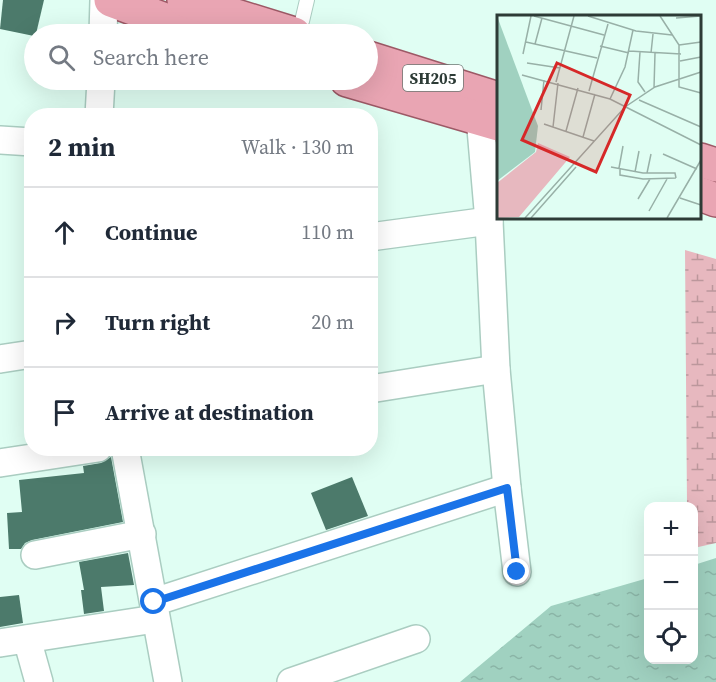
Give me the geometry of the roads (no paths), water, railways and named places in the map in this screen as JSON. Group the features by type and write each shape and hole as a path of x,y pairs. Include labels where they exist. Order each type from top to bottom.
{"main road":[{"path":"111,0 176,24"},
{"path":"184,0 248,15 271,24"},
{"name":"SH205","path":"378,62 492,113"},
{"path":"378,87 492,113"},
{"path":"701,161 716,165"},
{"path":"701,195 716,200"}],"street":[{"path":"103,24 104,0"},
{"path":"99,108 100,90"},
{"path":"492,113 489,221 496,369 517,572"},
{"path":"0,140 24,142"},
{"path":"378,236 489,221"},
{"path":"0,359 24,355"},
{"path":"378,387 496,369"},
{"path":"0,463 46,456"},
{"path":"126,456 168,682"},
{"path":"0,643 155,611 507,488"},
{"path":"35,555 142,534"},
{"path":"27,639 39,682"},
{"path":"291,682 416,639"}],"lane":[{"path":"299,24 306,0"}],"water":[{"path":"716,558 716,682 460,682 551,606 644,579 644,664 698,664 698,564"}]}
